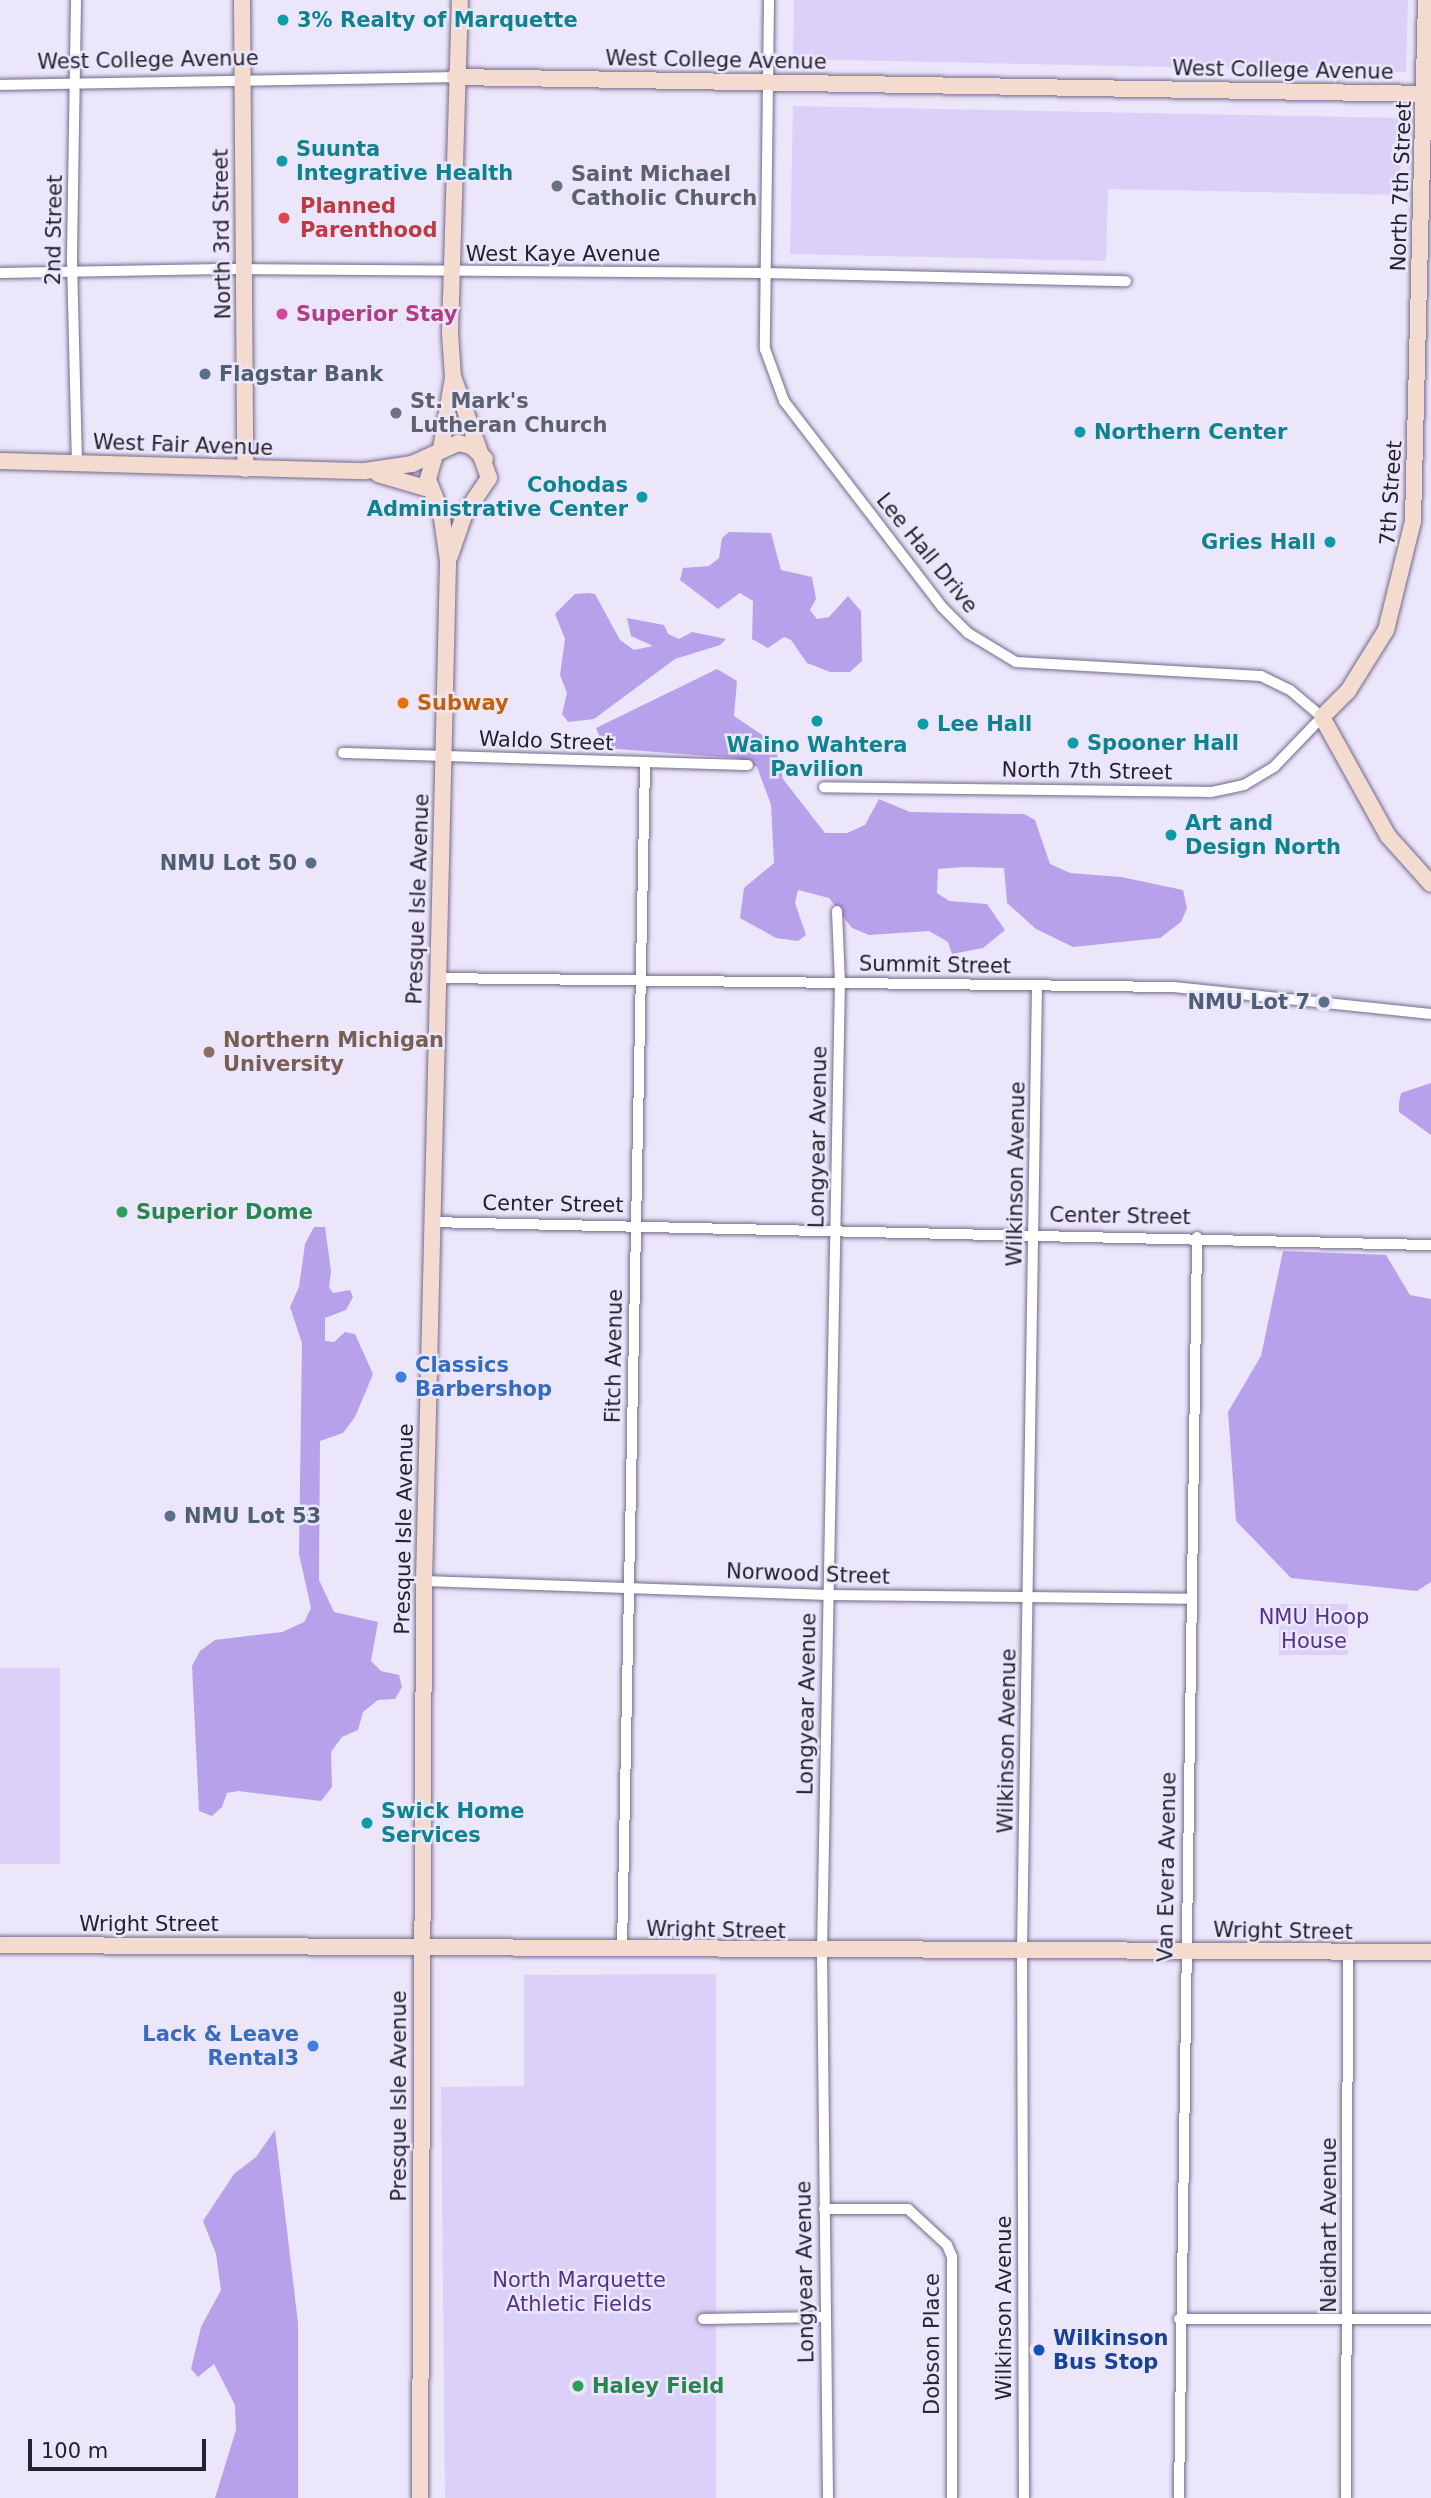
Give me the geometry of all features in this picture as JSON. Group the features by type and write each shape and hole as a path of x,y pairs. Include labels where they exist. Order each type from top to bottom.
{"street":[{"name":"2nd Street","path":"76,0 72,272 77,461"},
{"name":"North 3rd Street","path":"242,0 245,468"},
{"name":"Presque Isle Avenue","path":"420,2498 419,1947 424,1581 430,1222 448,561 428,473 438,451 453,377 455,77 460,0"},
{"name":"Lee Hall Drive","path":"769,0 765,349 784,401 968,634 1016,662 1047,667 1261,676 1290,690 1322,717"},
{"name":"North 7th Street","path":"1425,289 1428,94 1426,0"},
{"name":"West College Avenue","path":"0,85 455,77 1428,94"},
{"name":"West Kaye Avenue","path":"0,273 243,270 766,273 1126,281"},
{"name":"7th Street","path":"1322,717 1348,691 1386,630 1406,566 1424,404 1425,289"},
{"name":"Presque Isle Avenue","path":"448,561 464,514 480,496 489,478 485,459 453,377"},
{"name":"West Fair Avenue","path":"0,461 77,461 365,471 412,464 438,451 464,444 485,459"},
{"name":"West Fair Avenue","path":"365,471 434,492 455,504 480,496"},
{"name":"North 7th Street","path":"824,787 1210,792 1244,785 1274,767 1322,717"},
{"path":"1322,717 1388,836 1431,884"},
{"name":"Waldo Street","path":"344,753 748,765"},
{"name":"Fitch Avenue","path":"622,1950 645,763"},
{"name":"Longyear Avenue","path":"828,2498 822,1952 840,983 837,911"},
{"name":"Summit Street","path":"436,978 1183,988 1431,1014"},
{"name":"Wilkinson Avenue","path":"1024,2498 1022,1950 1037,985"},
{"name":"Center Street","path":"430,1222 1035,1233 1431,1245"},
{"name":"Van Evera Avenue","path":"1179,2498 1179,2319 1197,1237"},
{"name":"Norwood Street","path":"424,1581 828,1595 1190,1599"},
{"name":"Wright Street","path":"0,1945 822,1952 1431,1952"},
{"name":"Neidhart Avenue","path":"1346,2498 1349,2320 1348,1953"},
{"name":"Dobson Place","path":"824,2210 908,2209 947,2245 952,2257 952,2498"},
{"path":"703,2319 825,2317"},
{"path":"1179,2319 1431,2319"}],"green space":[{"path":"794,0 1408,0 1406,72 793,59"},
{"path":"793,106 1401,118 1400,195 1108,189 1106,261 790,254"},
{"name":"NMU Hoop House","path":"1279,1604 1348,1604 1348,1655 1279,1655"},
{"path":"0,1668 60,1668 60,1864 0,1864"},
{"name":"North Marquette Athletic Fields","path":"716,1974 716,2498 445,2498 441,2087 524,2086 524,1975"}],"shaded area":[{"path":"729,532 771,533 781,570 812,577 816,599 810,610 817,619 829,617 848,596 861,611 862,661 850,672 830,672 807,663 791,640 784,637 768,648 752,639 753,601 740,593 718,609 680,580 683,568 709,566 719,558 722,538"},
{"path":"575,594 595,594 620,640 634,650 653,646 631,636 627,618 664,625 668,634 679,639 692,632 726,639 720,645 675,659 594,719 568,722 562,714 567,693 560,675 565,639 555,614"},
{"path":"717,669 737,681 734,716 774,743 783,779 825,833 847,833 865,825 879,799 910,812 1024,814 1035,820 1050,864 1070,873 1121,877 1183,890 1187,908 1181,922 1160,938 1073,947 1036,929 1007,903 1004,868 964,867 938,869 937,893 949,901 987,904 1005,930 983,948 952,954 948,942 929,931 869,935 852,928 829,898 798,890 795,903 806,935 798,941 776,938 740,918 744,888 774,863 771,805 757,767 735,758 604,748 596,728"},
{"path":"1431,1083 1431,1135 1399,1112 1399,1103 1401,1093"},
{"path":"314,1227 325,1227 331,1271 329,1287 333,1293 350,1290 353,1297 346,1310 325,1318 325,1341 334,1342 345,1332 355,1334 373,1374 355,1417 343,1433 320,1441 319,1580 334,1612 378,1622 371,1661 381,1671 399,1675 402,1687 395,1699 378,1700 363,1712 358,1730 342,1737 331,1752 332,1787 321,1801 238,1791 227,1793 222,1807 212,1816 199,1811 192,1666 200,1651 215,1640 282,1632 304,1622 311,1608 299,1554 302,1343 290,1307 299,1287 305,1244"},
{"path":"1283,1251 1386,1255 1410,1295 1431,1299 1431,1582 1417,1591 1291,1578 1236,1521 1228,1412 1261,1356"},
{"path":"275,2130 298,2323 298,2498 215,2498 236,2430 235,2405 214,2364 198,2377 191,2369 201,2327 221,2290 216,2254 203,2221 234,2174 256,2157"}],"place":[{"name":"3% Realty of Marquette","path":"283,20"},
{"name":"Suunta Integrative Health","path":"282,161"},
{"name":"Saint Michael Catholic Church","path":"557,186"},
{"name":"Planned Parenthood","path":"284,218"},
{"name":"Superior Stay","path":"282,314"},
{"name":"Flagstar Bank","path":"205,374"},
{"name":"St. Mark's Lutheran Church","path":"396,413"},
{"name":"Northern Center","path":"1080,432"},
{"name":"Cohodas Administrative Center","path":"642,497"},
{"name":"Gries Hall","path":"1330,542"},
{"name":"Subway","path":"403,703"},
{"name":"Waino Wahtera Pavilion","path":"817,721"},
{"name":"Lee Hall","path":"923,724"},
{"name":"Spooner Hall","path":"1073,743"},
{"name":"Art and Design North","path":"1171,835"},
{"name":"NMU Lot 50","path":"311,863"},
{"name":"NMU Lot 7","path":"1324,1002"},
{"name":"Northern Michigan University","path":"209,1052"},
{"name":"Superior Dome","path":"122,1212"},
{"name":"Classics Barbershop","path":"401,1377"},
{"name":"NMU Lot 53","path":"170,1516"},
{"name":"Swick Home Services","path":"367,1823"},
{"name":"Lack & Leave Rental3","path":"313,2046"},
{"name":"Wilkinson Bus Stop","path":"1039,2350"},
{"name":"Haley Field","path":"578,2386"}]}
